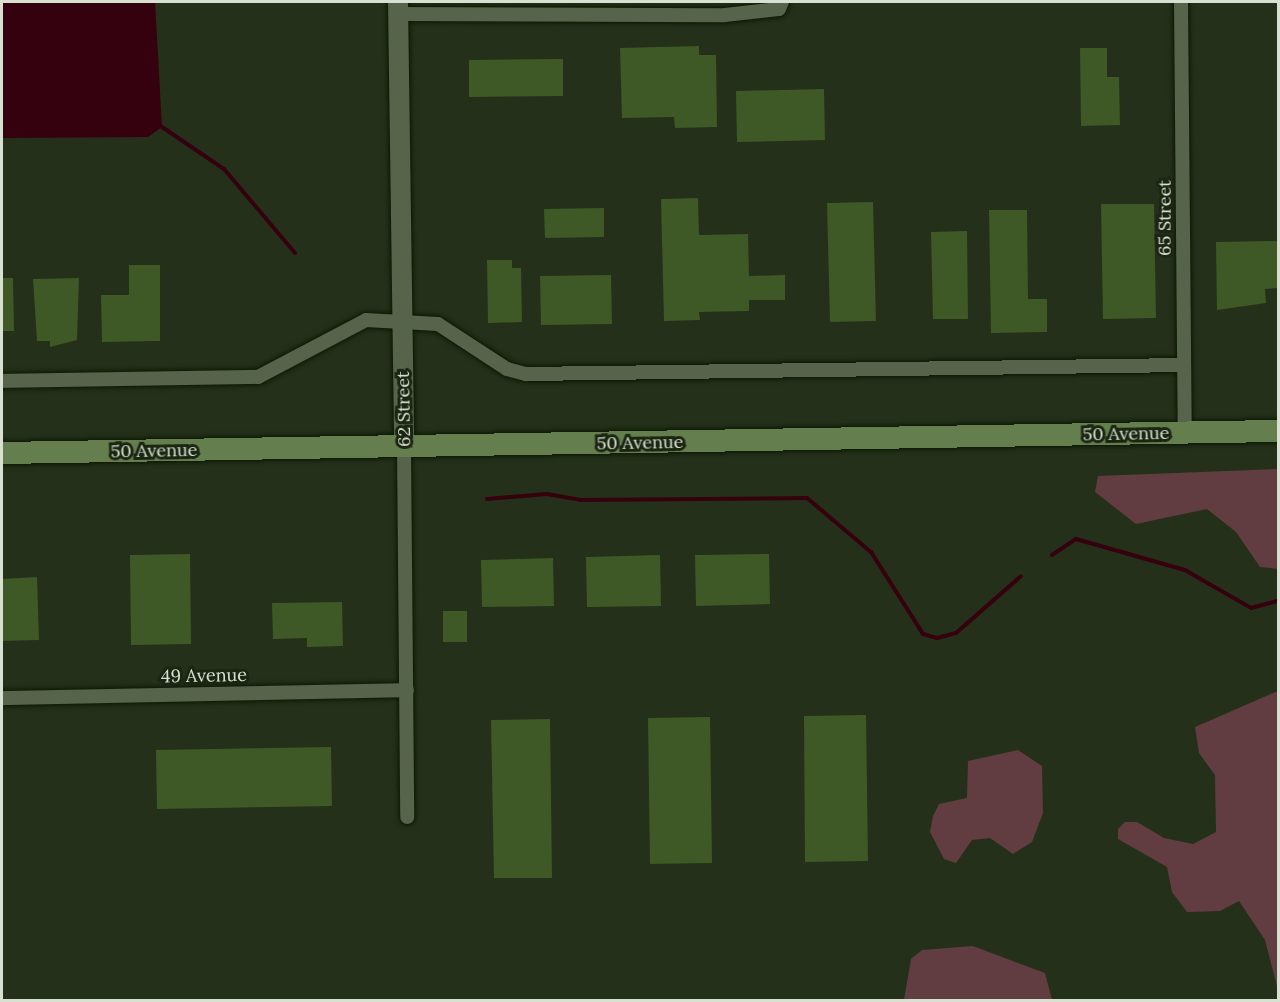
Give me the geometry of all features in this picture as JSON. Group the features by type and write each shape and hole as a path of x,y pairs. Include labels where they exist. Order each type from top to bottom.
{"main road":[{"name":"62 Street","path":"398,8 404,447"},
{"name":"50 Avenue","path":"2,453 1278,431"}],"street":[{"name":"65 Street","path":"1181,2 1185,433"},
{"path":"398,8 724,15 780,5"},
{"path":"2,381 258,377 366,320 402,321 448,328 507,369 526,374 1184,365"},
{"name":"62 Street","path":"404,447 407,817"},
{"name":"49 Avenue","path":"2,698 407,690"}],"shaded area":[{"path":"2,2 155,2 162,127 148,137 2,138"},
{"path":"1278,469 1278,569 1260,567 1236,532 1207,509 1136,524 1095,492 1098,476"},
{"path":"1278,691 1278,990 1265,940 1239,901 1220,911 1187,912 1172,892 1167,867 1118,839 1118,829 1125,822 1137,822 1164,838 1193,844 1216,832 1215,775 1199,753 1195,727"},
{"path":"1018,750 1042,766 1043,813 1032,842 1013,854 990,838 972,840 956,863 944,859 930,832 933,816 939,804 967,798 968,761"},
{"path":"973,946 1045,973 1052,1000 904,1000 911,959 922,950"}],"building":[{"path":"699,46 699,55 716,55 717,127 675,128 674,117 622,118 620,48"},
{"path":"1080,48 1107,48 1107,77 1119,77 1120,125 1081,126"},
{"path":"563,59 563,96 469,97 469,60"},
{"path":"824,89 825,140 737,142 736,91"},
{"path":"698,198 699,235 748,234 749,276 785,275 785,300 749,300 749,311 699,312 700,320 664,321 661,199"},
{"path":"873,202 876,321 830,322 827,203"},
{"path":"1101,204 1154,204 1156,318 1103,319"},
{"path":"604,208 604,237 545,238 544,209"},
{"path":"989,210 1027,210 1028,299 1047,299 1047,332 991,333"},
{"path":"967,231 968,319 933,319 931,232"},
{"path":"1278,241 1278,288 1265,289 1266,303 1217,310 1216,242"},
{"path":"487,260 512,260 512,268 521,268 522,322 488,323"},
{"path":"129,265 160,265 160,341 102,342 101,295 129,295"},
{"path":"611,275 612,324 541,325 540,276"},
{"path":"2,278 13,278 14,331 2,331"},
{"path":"79,278 77,340 50,347 50,341 37,341 33,279"},
{"path":"190,554 191,644 131,645 130,555"},
{"path":"769,554 770,604 696,606 695,555"},
{"path":"660,555 661,606 587,607 586,557"},
{"path":"553,558 554,606 482,607 481,560"},
{"path":"37,577 39,640 2,641 2,579"},
{"path":"342,602 343,646 307,647 307,638 273,639 272,603"},
{"path":"443,611 467,611 467,642 443,642"},
{"path":"866,715 868,861 805,862 804,716"},
{"path":"710,717 712,863 650,864 648,718"},
{"path":"550,719 552,878 494,878 491,720"},
{"path":"331,747 332,806 157,809 156,750"}],"waterway":[{"path":"162,127 224,169 295,253"},
{"path":"487,499 547,494 580,500 807,498 871,552 923,634 937,638 956,633 1021,576"},
{"path":"1052,555 1076,539 1185,570 1251,608 1278,601"}]}
